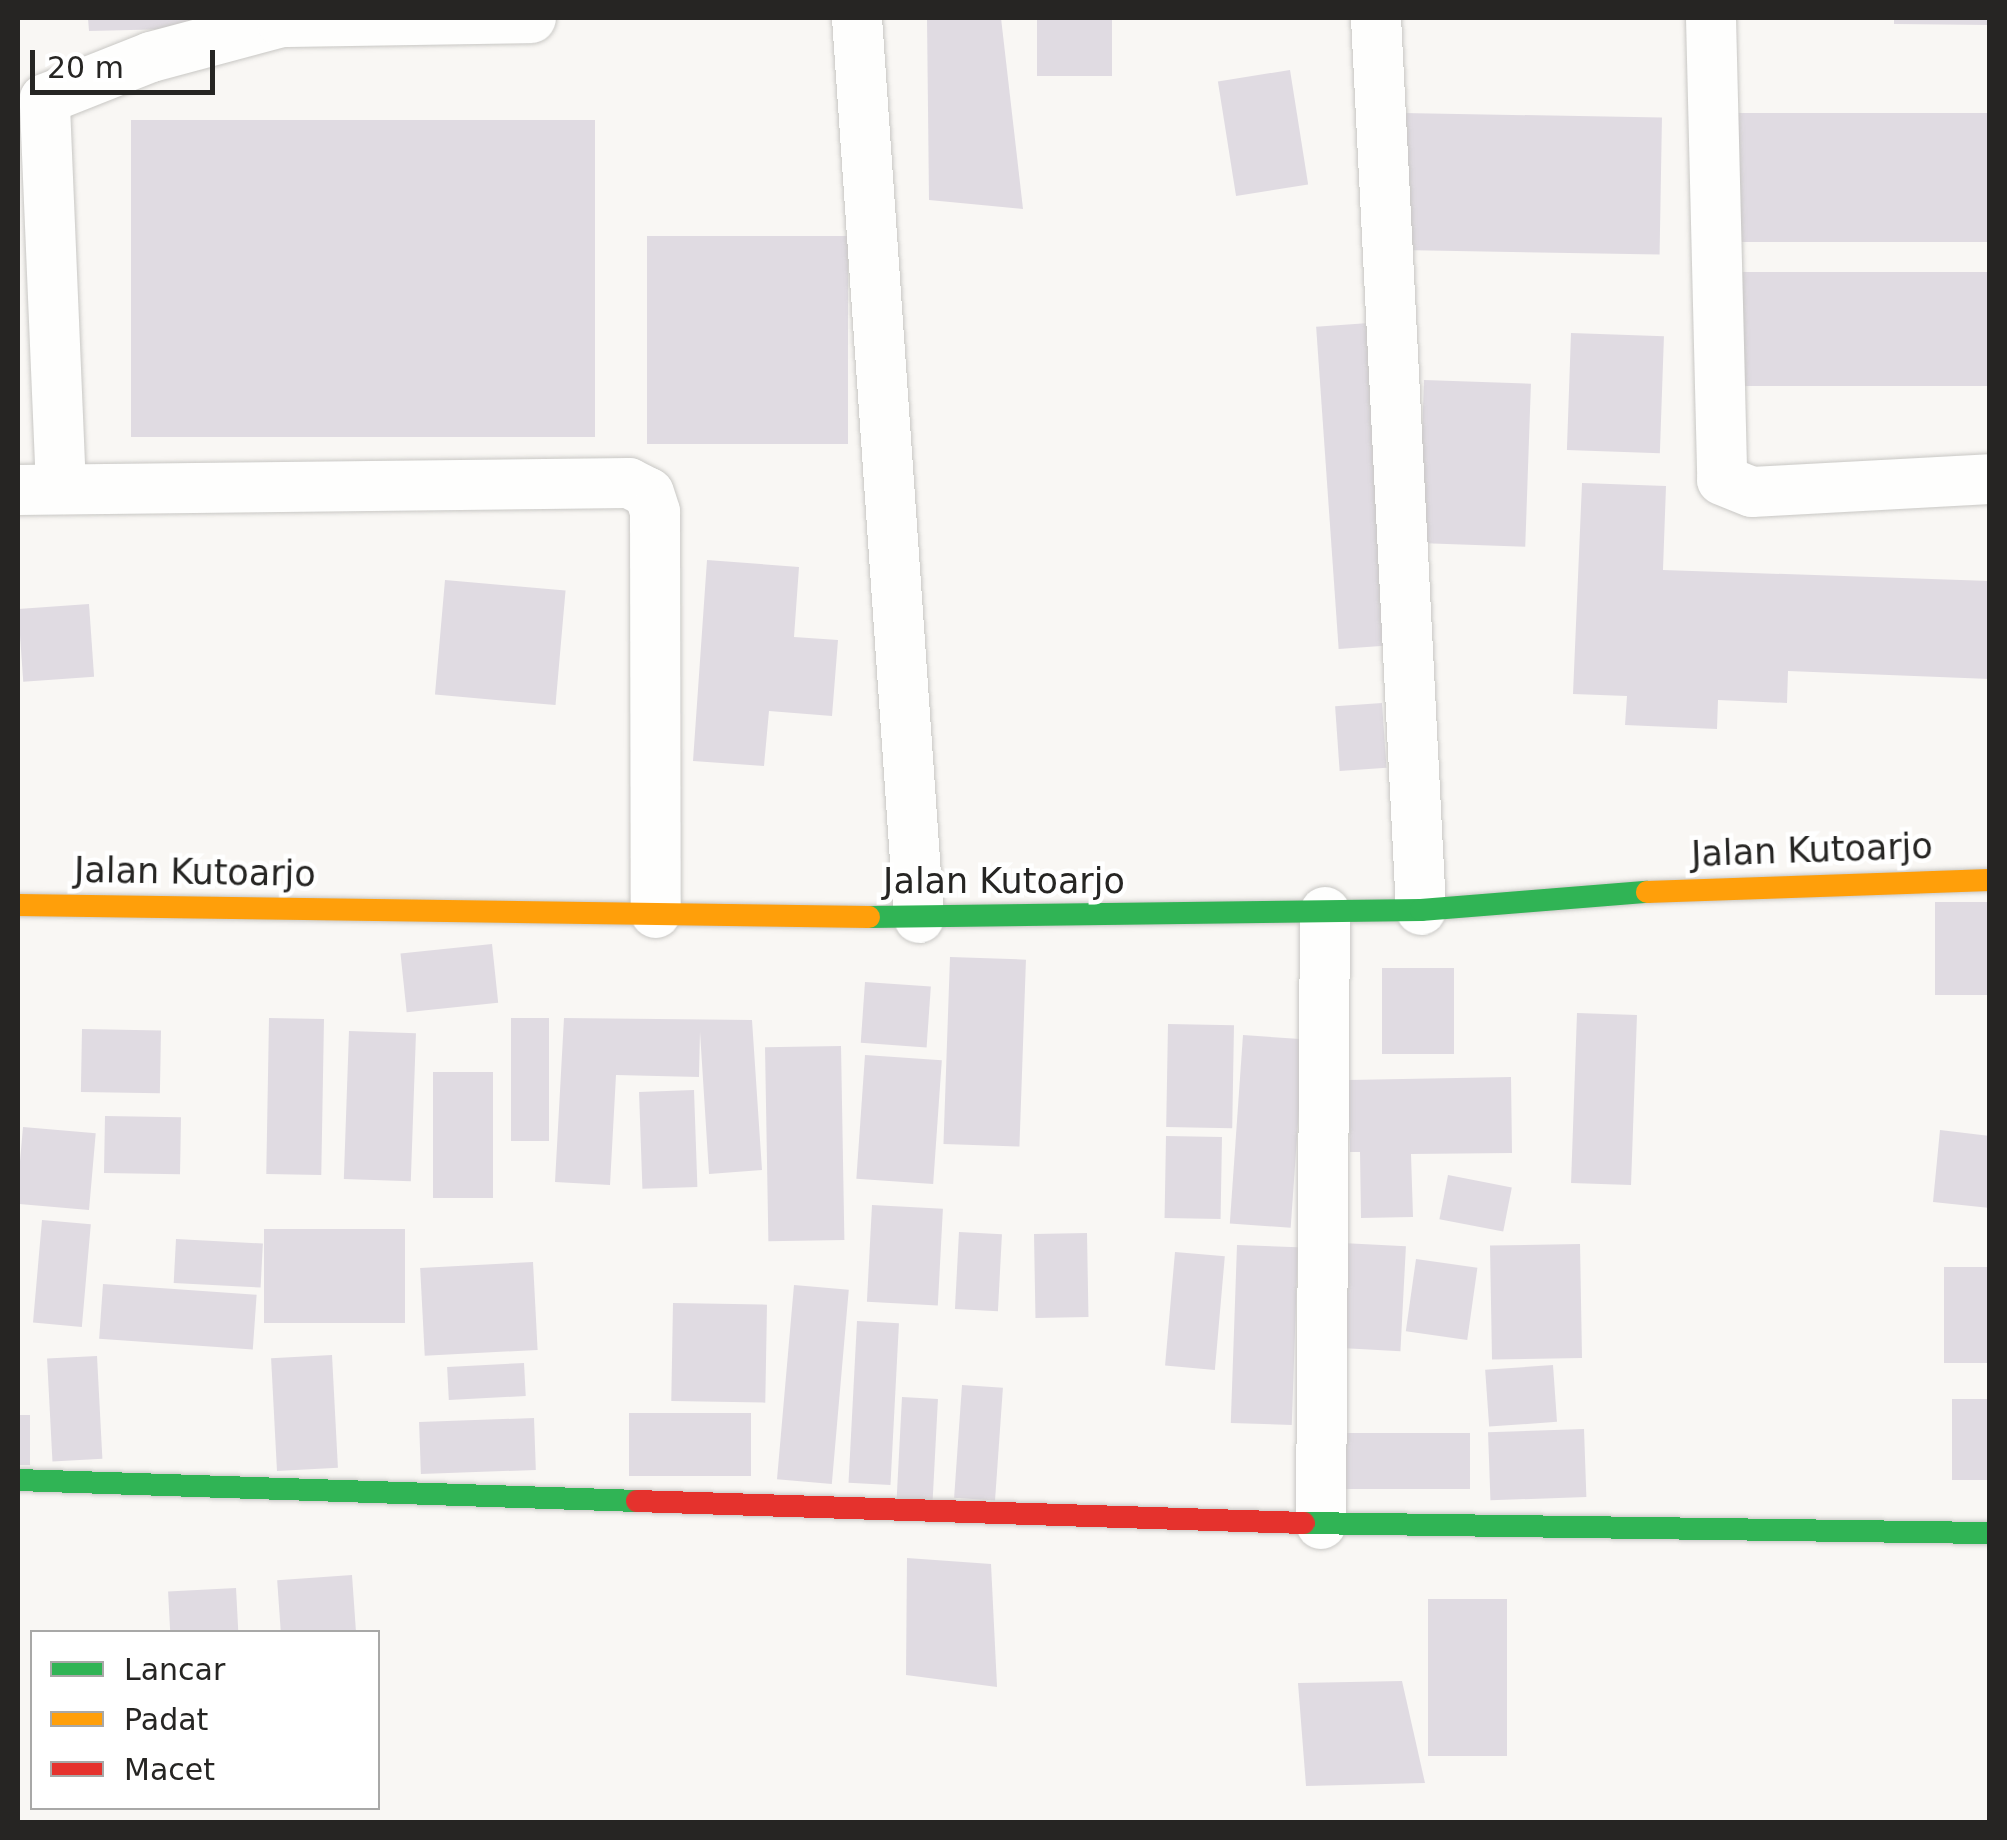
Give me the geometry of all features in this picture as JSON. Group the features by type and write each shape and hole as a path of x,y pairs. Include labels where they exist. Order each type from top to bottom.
{"main road":[{"name":"Jalan Kutoarjo","path":"18,904 919,918 1421,910 1744,884 1990,880"},
{"path":"18,1480 1322,1524 1990,1533"}],"street":[{"path":"526,18 282,20 151,58 45,99 39,489 629,482 649,493 655,512 656,913"},
{"path":"857,18 919,918"},
{"path":"1376,18 1421,910"},
{"path":"1712,18 1722,480 1752,492 1990,479"},
{"path":"1322,1524 1325,912"}],"building":[{"path":"88,18 257,18 257,27 89,31"},
{"path":"927,18 1001,18 1023,209 929,200"},
{"path":"1037,18 1112,18 1112,76 1037,76"},
{"path":"1894,18 1990,18 1990,25 1894,24"},
{"path":"1290,70 1308,185 1236,196 1218,81"},
{"path":"1403,113 1662,118 1660,254 1401,250"},
{"path":"1728,113 1990,113 1990,242 1728,242"},
{"path":"131,120 595,120 595,437 131,437"},
{"path":"647,236 848,236 848,444 647,444"},
{"path":"1730,272 1990,272 1990,386 1730,386"},
{"path":"1369,323 1392,645 1339,649 1316,327"},
{"path":"1571,333 1664,336 1660,453 1567,450"},
{"path":"1424,380 1531,384 1525,547 1418,543"},
{"path":"1582,483 1666,486 1663,570 1990,581 1990,679 1788,671 1787,703 1718,700 1717,729 1625,725 1627,696 1573,694"},
{"path":"707,560 799,567 794,637 838,640 832,716 769,711 764,766 693,761"},
{"path":"445,580 566,591 556,705 435,695"},
{"path":"89,604 94,677 23,682 18,609"},
{"path":"1382,703 1387,768 1340,771 1335,706"},
{"path":"1935,902 1990,902 1990,995 1935,995"},
{"path":"492,944 498,1003 407,1012 401,954"},
{"path":"950,957 1026,960 1019,1147 943,1144"},
{"path":"1382,968 1454,968 1454,1054 1382,1054"},
{"path":"865,982 931,987 927,1047 861,1043"},
{"path":"1577,1013 1637,1015 1631,1185 1571,1183"},
{"path":"269,1018 324,1019 321,1175 266,1174"},
{"path":"511,1018 549,1018 549,1141 511,1141"},
{"path":"564,1018 752,1020 762,1170 709,1174 700,1032 699,1077 616,1075 610,1185 555,1182"},
{"path":"1168,1024 1234,1025 1232,1128 1166,1127"},
{"path":"82,1029 161,1030 160,1093 81,1092"},
{"path":"349,1031 416,1033 411,1181 344,1179"},
{"path":"1243,1035 1304,1039 1291,1228 1230,1224"},
{"path":"841,1046 844,1240 768,1241 765,1047"},
{"path":"865,1055 942,1060 933,1184 856,1179"},
{"path":"433,1072 493,1072 493,1198 433,1198"},
{"path":"1511,1077 1512,1153 1411,1154 1413,1217 1361,1218 1360,1152 1350,1152 1348,1080"},
{"path":"694,1090 697,1187 642,1189 639,1092"},
{"path":"105,1116 181,1117 180,1174 104,1173"},
{"path":"23,1127 96,1133 89,1210 18,1204"},
{"path":"1940,1130 1990,1136 1990,1208 1933,1202"},
{"path":"1166,1136 1222,1137 1221,1219 1165,1218"},
{"path":"1448,1175 1512,1187 1503,1232 1439,1219"},
{"path":"872,1205 943,1209 938,1306 867,1302"},
{"path":"42,1220 91,1224 82,1327 33,1323"},
{"path":"264,1229 405,1229 405,1323 264,1323"},
{"path":"959,1232 1002,1234 998,1311 955,1309"},
{"path":"1087,1233 1088,1317 1035,1318 1034,1234"},
{"path":"176,1239 263,1244 261,1287 174,1283"},
{"path":"1342,1243 1406,1246 1400,1351 1337,1348"},
{"path":"1580,1244 1582,1358 1492,1360 1490,1246"},
{"path":"1237,1245 1298,1247 1292,1425 1231,1423"},
{"path":"1175,1252 1225,1256 1215,1370 1165,1366"},
{"path":"1416,1259 1477,1268 1467,1340 1406,1331"},
{"path":"533,1262 538,1350 425,1356 420,1268"},
{"path":"1944,1267 1990,1267 1990,1363 1944,1363"},
{"path":"103,1284 257,1295 253,1350 99,1339"},
{"path":"794,1285 849,1290 832,1484 777,1479"},
{"path":"673,1303 767,1305 765,1403 671,1401"},
{"path":"857,1321 899,1323 890,1485 849,1483"},
{"path":"332,1355 338,1468 277,1471 271,1358"},
{"path":"97,1356 102,1459 52,1461 47,1359"},
{"path":"524,1363 526,1396 449,1400 447,1367"},
{"path":"1553,1365 1557,1422 1489,1427 1485,1370"},
{"path":"962,1385 1003,1388 995,1501 954,1498"},
{"path":"902,1397 938,1399 932,1506 896,1504"},
{"path":"1952,1399 1990,1399 1990,1480 1952,1480"},
{"path":"629,1413 751,1413 751,1476 629,1476"},
{"path":"18,1415 30,1415 30,1465 18,1465"},
{"path":"534,1418 536,1470 421,1474 419,1422"},
{"path":"1584,1429 1586,1497 1490,1500 1488,1432"},
{"path":"1342,1433 1470,1433 1470,1489 1342,1489"},
{"path":"907,1558 991,1564 997,1687 906,1675"},
{"path":"352,1575 356,1630 281,1630 277,1580"},
{"path":"236,1588 238,1630 170,1630 168,1592"},
{"path":"1428,1599 1507,1599 1507,1756 1428,1756"},
{"path":"1402,1681 1425,1783 1306,1786 1298,1683"}],"traffic: fast":[{"path":"869,917 1421,910 1647,892"},
{"path":"18,1480 637,1501"},
{"path":"1304,1523 1990,1533"}],"traffic: slow":[{"path":"1647,892 1990,880"},
{"path":"18,905 869,917"}],"traffic: jam":[{"path":"637,1501 1304,1523"}]}
